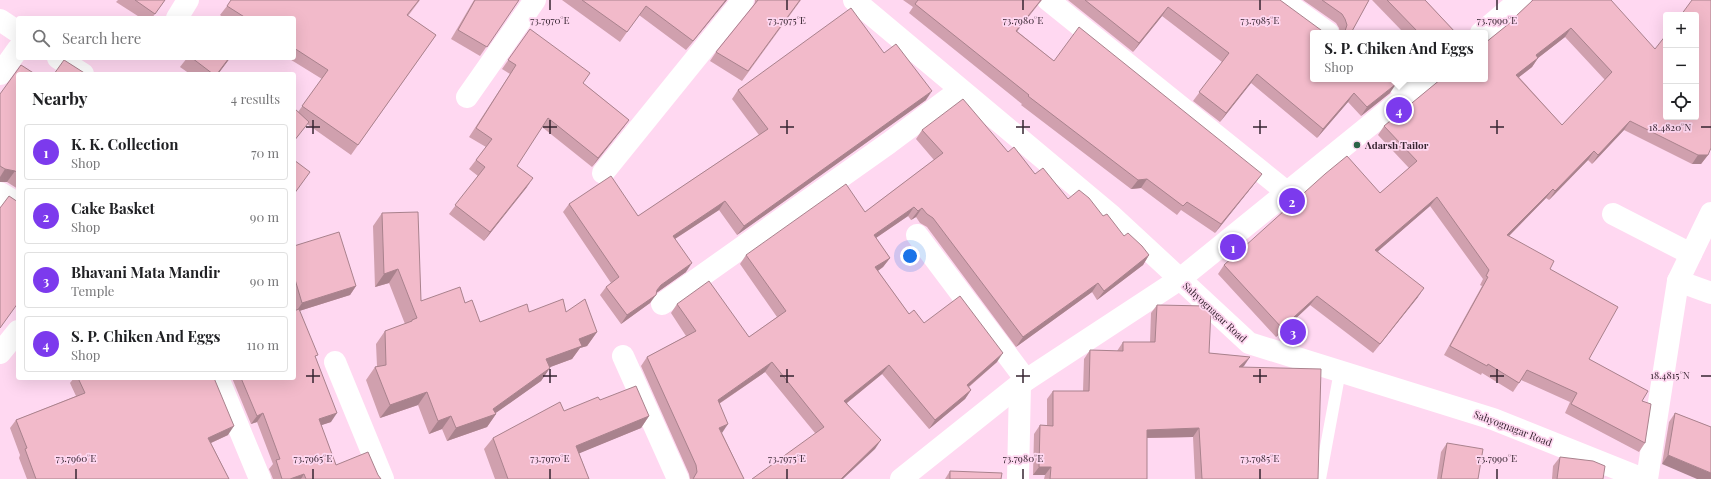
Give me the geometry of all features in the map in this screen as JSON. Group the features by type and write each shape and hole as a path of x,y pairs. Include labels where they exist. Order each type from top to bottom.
{"street":[{"path":"178,16 188,0"},
{"path":"467,97 535,0"},
{"path":"603,173 743,0"},
{"path":"854,0 1112,216 1180,279 1424,82"},
{"path":"1048,0 1288,192"},
{"path":"1282,0 1324,30"},
{"path":"1485,30 1520,0"},
{"path":"0,20 16,31"},
{"path":"0,74 16,52"},
{"path":"61,60 80,72"},
{"path":"1395,82 1411,93"},
{"path":"662,304 889,143 960,90"},
{"path":"0,193 16,203"},
{"path":"1647,479 1678,281 1711,212"},
{"path":"1613,214 1691,254"},
{"path":"917,235 1023,382 1018,479"},
{"name":"Sahyognagar Road","path":"901,479 1023,382 1180,279 1249,343 1493,418 1643,479"},
{"path":"1678,281 1711,293"},
{"path":"0,353 16,333"},
{"path":"622,356 678,479"},
{"path":"335,362 383,479"},
{"path":"219,380 260,479"}],"lane":[{"path":"1320,479 1340,371"}],"building":[{"path":"135,0 165,0 155,14"},
{"path":"231,0 419,0 407,15 436,35 358,145 302,106 328,70 296,49 296,16 243,16 227,6"},
{"path":"475,0 519,0 487,47 458,30"},
{"path":"582,0 726,0 693,41 646,6 627,32"},
{"path":"758,0 800,0 748,71 716,52"},
{"path":"918,0 1041,0 1016,31 1054,61 1079,27 1262,174 1221,224 1187,202 1183,206 1147,179 1138,180 1028,96 1029,95 915,4"},
{"path":"1085,0 1280,0 1321,30 1310,30 1310,82 1394,82 1396,84 1367,107 1354,93 1323,129 1257,74 1226,113 1199,92 1229,53 1168,7 1139,43"},
{"path":"1322,0 1369,0 1353,30 1345,30 1347,25 1342,14"},
{"path":"1387,0 1425,0 1453,30 1416,30"},
{"path":"1533,0 1611,0 1655,49 1663,39 1663,120 1699,120 1699,12 1683,12 1692,0 1711,0 1711,148 1708,155 1698,155 1630,121 1598,155 1594,151 1555,191 1553,189 1507,235 1554,261 1550,269 1618,307 1589,359 1648,391 1642,401 1651,404 1645,443 1571,404 1577,393 1527,370 1519,383 1488,364 1487,366 1450,346 1488,277 1486,276 1489,270 1437,197 1375,250 1424,288 1380,344 1317,296 1282,328 1224,265 1347,156 1380,193 1417,161 1384,126 1437,82 1488,82 1488,41 1516,18 1515,17","holes":["1571,28 1612,72 1562,125 1516,75 1538,58 1536,55"]},
{"path":"851,8 884,53 896,44 932,91 744,226 725,201 673,236 692,263 661,285 657,290 656,295 627,315 606,287 619,277 569,204 611,176 638,216 768,129 738,90"},
{"path":"530,29 590,73 583,83 629,120 598,158 548,118 517,166 533,178 490,232 455,205 485,167 476,160 492,139 476,128 516,65 508,60"},
{"path":"64,60 83,72 55,72"},
{"path":"195,60 228,60 218,72 210,72"},
{"path":"21,65 32,72 16,72 16,172 0,166 0,94"},
{"path":"963,99 1008,152 1014,147 1035,174 1043,168 1068,199 1079,190 1089,198 1103,216 1107,214 1124,236 1128,233 1149,255 1104,291 1098,283 1023,337 933,218 922,208 918,211 914,207 874,235 890,258 875,267 909,314 914,310 924,323 960,296 1003,353 967,385 971,390 935,420 889,365 844,401 881,440 841,479 752,479 824,427 772,362 718,400 728,424 719,428 744,479 693,479 697,472 696,465 647,357 696,331 677,304 709,281 749,337 786,311 746,255 846,184 865,212 943,153 922,130"},
{"path":"296,110 309,122 296,138"},
{"path":"296,162 310,172 296,191"},
{"path":"9,196 16,201 16,306 0,328 0,208"},
{"path":"418,212 421,301 460,287 465,303 472,300 480,322 527,304 529,312 563,299 566,312 585,299 597,332 579,339 582,346 546,359 550,368 493,409 496,414 456,428 451,416 438,421 427,392 390,405 375,367 386,365 385,331 417,318 398,269 384,274 382,213"},
{"path":"339,232 356,286 302,303 296,283 296,245"},
{"path":"1157,305 1206,306 1211,310 1209,353 1250,357 1239,367 1321,369 1318,479 1202,479 1199,428 1147,430 1147,479 1050,479 1051,467 1039,467 1040,425 1053,426 1053,391 1089,391 1090,350 1123,351 1123,342 1155,342"},
{"path":"299,309 318,355 315,356 337,413 319,419 336,465 368,452 381,479 306,479 304,474 290,479 282,479 276,460 280,459 263,413 257,416 242,380 296,380 296,310"},
{"path":"79,380 215,380 234,426 208,438 229,479 36,479 25,449 27,448 16,420 85,393"},
{"path":"636,386 649,416 576,446 589,479 508,479 493,438 560,402 564,411 598,397 600,400"},
{"path":"1675,413 1711,427 1711,473 1668,455"},
{"path":"1447,443 1483,449 1478,479 1441,479"},
{"path":"1560,457 1593,461 1605,466 1603,479 1557,479"},
{"path":"950,471 1002,473 1001,479 950,479"}],"place":[{"name":"S. P. Chiken And Eggs","path":"1399,110"},
{"name":"Adarsh Tailor","path":"1357,145"},
{"name":"Cake Basket","path":"1292,201"},
{"name":"K. K. Collection","path":"1233,247"},
{"name":"Bhavani Mata Mandir","path":"1293,332"}]}
